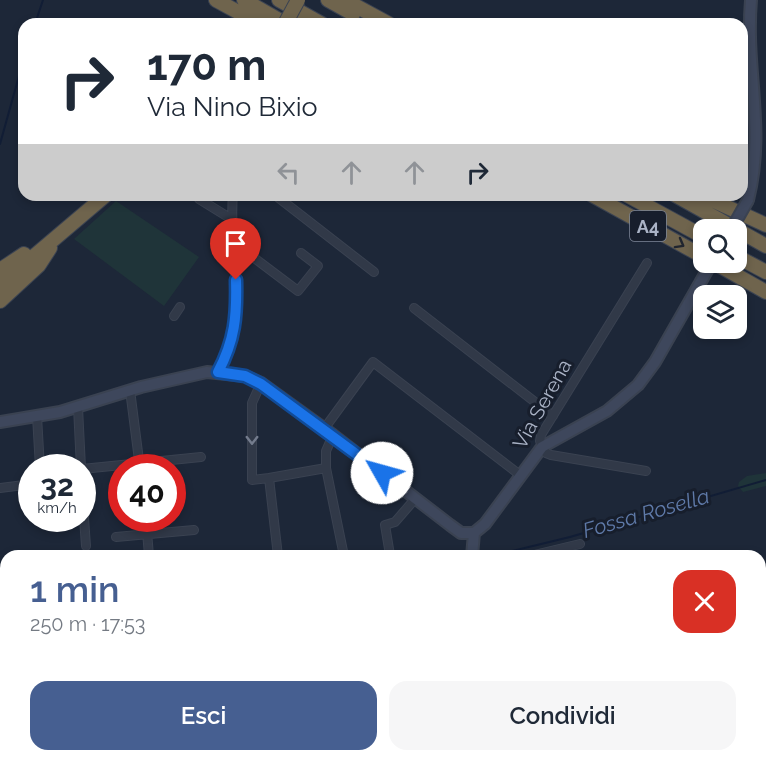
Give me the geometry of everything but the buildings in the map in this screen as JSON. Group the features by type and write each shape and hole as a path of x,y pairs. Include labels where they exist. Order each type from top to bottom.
{"highway":[{"path":"216,0 249,18"},
{"path":"244,0 276,18"},
{"path":"279,0 311,18"},
{"path":"289,18 298,0"},
{"path":"328,0 360,18"},
{"path":"345,0 378,18"},
{"path":"0,285 99,201"},
{"name":"A4","path":"603,201 693,251"},
{"name":"A4","path":"638,201 693,231"},
{"path":"686,201 766,246"},
{"path":"706,201 766,235"},
{"path":"714,201 766,225"},
{"path":"0,270 59,234"},
{"path":"0,277 59,234"},
{"path":"0,301 39,265 59,234"},
{"path":"747,262 766,272"},
{"path":"732,273 766,292"}],"street":[{"path":"748,200 760,167 764,136 750,35 751,6"},
{"path":"202,201 233,220"},
{"path":"218,372 230,350 237,306 233,242 234,201"},
{"path":"282,201 374,272"},
{"path":"737,219 747,201"},
{"path":"233,242 298,291 318,266 301,253"},
{"name":"Via Serena","path":"474,533 485,524 542,447 541,435 647,263"},
{"path":"646,471 560,457 546,453 542,447 607,411 638,385 655,362 705,273"},
{"path":"174,316 180,307"},
{"path":"414,308 553,416"},
{"path":"343,550 326,468 328,432 373,362 520,475"},
{"path":"0,422 60,412 130,390 207,372 245,376 261,384 328,432 461,533 474,533 473,550"},
{"path":"261,384 252,403 252,480 326,468"},
{"path":"130,390 138,454"},
{"path":"78,406 81,454"},
{"path":"37,416 39,454"},
{"path":"186,459 201,457"},
{"path":"269,478 277,550"},
{"path":"0,488 18,485"},
{"path":"389,550 385,525 395,522 415,499"},
{"path":"116,537 194,530"},
{"path":"85,532 86,546"},
{"path":"148,532 149,550"},
{"path":"555,550 580,544"}],"green space":[{"path":"116,201 199,257 164,306 74,239"},
{"path":"766,473 766,486 743,492 738,486 739,482 747,476"}],"waterway":[{"path":"37,18 43,0"},
{"path":"0,144 18,80"},
{"name":"Fossa Rosella","path":"516,550 570,537 766,480"}],"route":[{"path":"236,280 237,306 233,336 230,350 218,372 252,378 382,473"}]}
